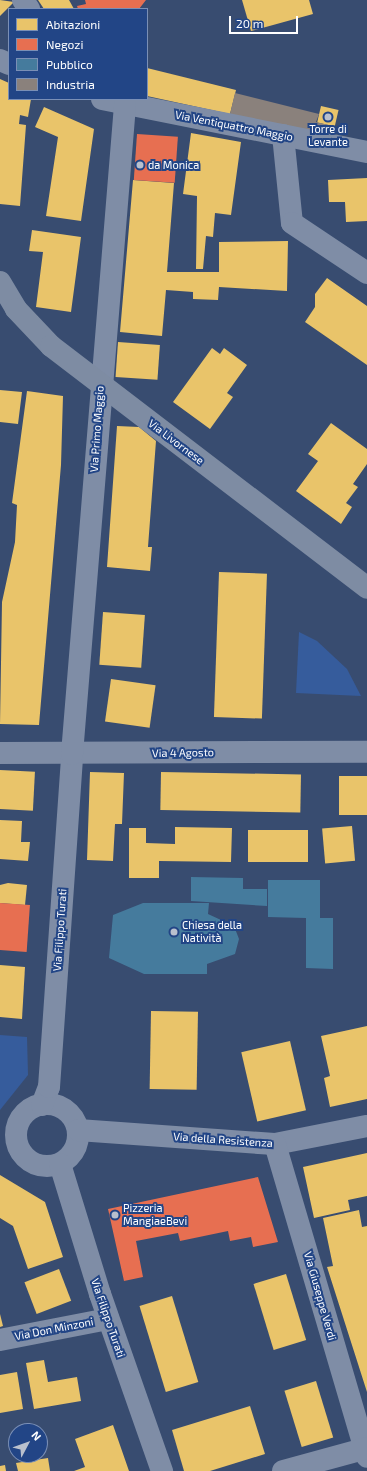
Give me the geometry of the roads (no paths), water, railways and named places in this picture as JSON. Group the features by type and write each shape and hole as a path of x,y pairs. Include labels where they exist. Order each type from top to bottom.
{"main road":[{"name":"Via Livornese","path":"0,282 16,309 51,346 367,588"}],"street":[{"name":"Via Ventiquattro Maggio","path":"106,100 124,105 367,152"},
{"name":"Via Primo Maggio","path":"72,754 100,385 124,105"},
{"path":"283,135 292,223 358,267"},
{"name":"Via 4 Agosto","path":"0,752 72,754 367,752"},
{"name":"Via Filippo Turati","path":"42,1104 49,1087 72,754"},
{"path":"42,1104 61,1108 70,1114 78,1130 75,1150 60,1164 40,1166 31,1163 8,1141 19,1121 32,1108 42,1104"},
{"name":"Via della Resistenza","path":"78,1130 276,1144 367,1126"},
{"name":"Via Giuseppe Verdi","path":"276,1144 366,1451"},
{"name":"Via Filippo Turati","path":"60,1164 108,1319 162,1471"},
{"name":"Via Don Minzoni","path":"0,1340 108,1319"},
{"path":"283,1471 366,1451"}],"place":[{"name":"Torre di Levante","path":"328,117"},
{"name":"da Monica","path":"140,165"},
{"name":"Chiesa della Natività","path":"174,932"},
{"name":"Pizzeria MangiaeBevi","path":"115,1215"}]}
